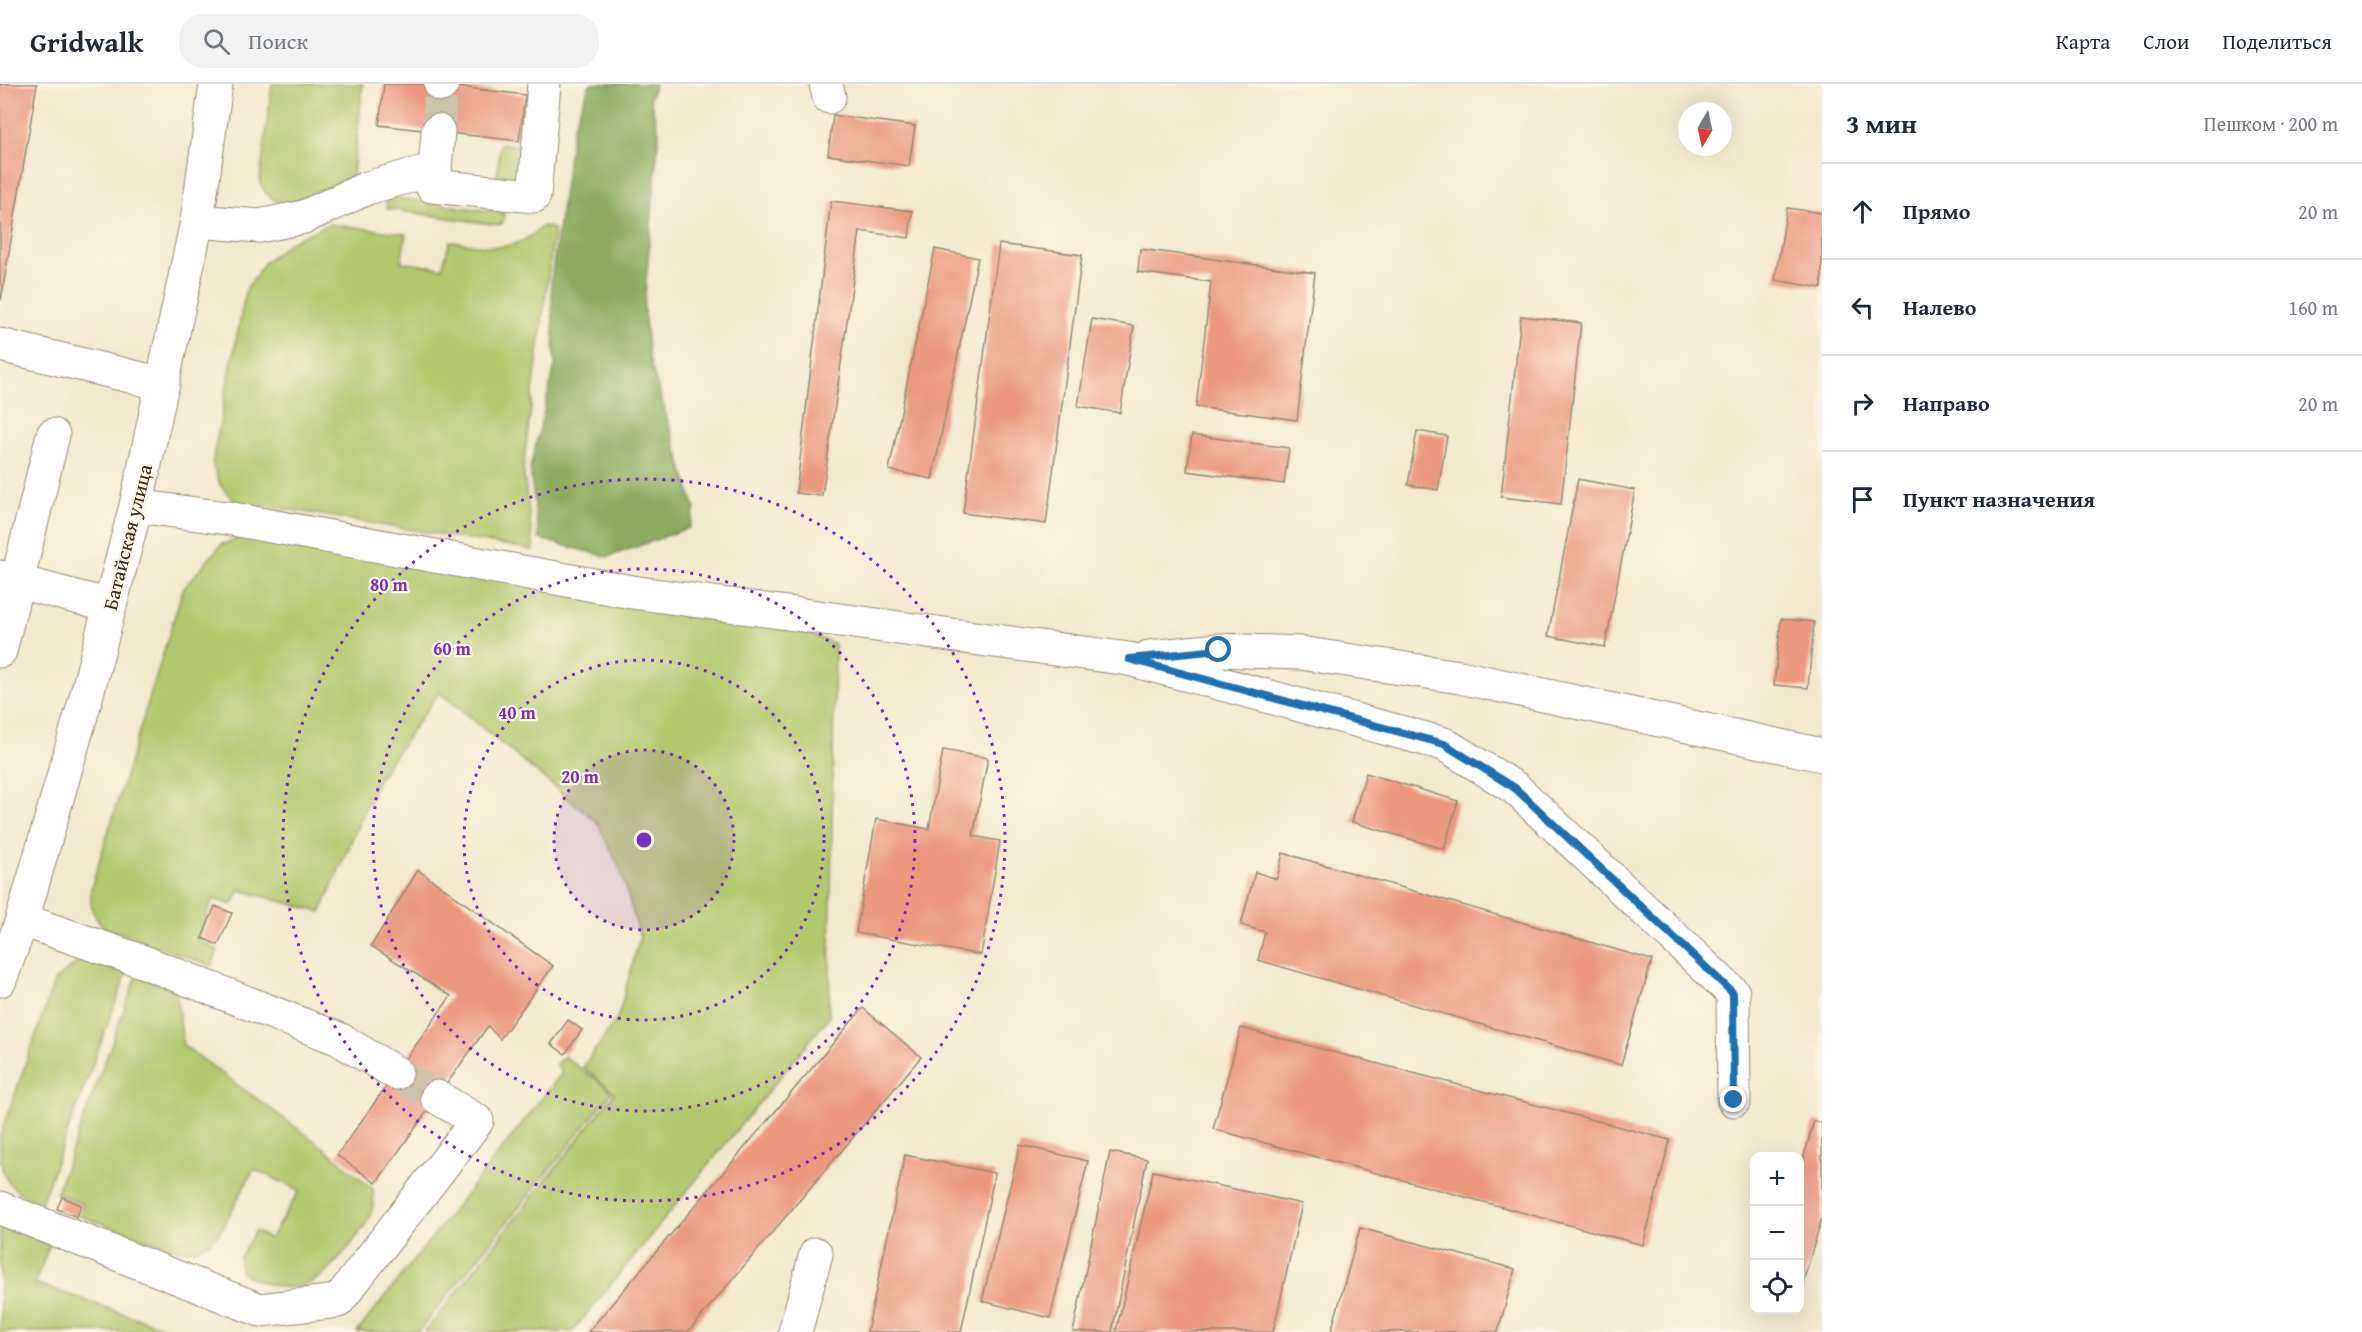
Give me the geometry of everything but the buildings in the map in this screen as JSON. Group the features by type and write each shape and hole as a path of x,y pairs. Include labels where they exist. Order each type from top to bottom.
{"main road":[{"name":"Батайская улица","path":"0,980 21,920 84,705 136,506 197,221 216,84"},
{"path":"438,131 432,186 534,196 544,84"},
{"path":"197,221 259,226 304,217 367,188 435,168"},
{"path":"0,345 163,384"},
{"path":"0,651 9,580 53,435"},
{"path":"136,506 228,518 632,592 1129,659 1444,744 1515,788 1733,993 1734,1100"},
{"path":"9,580 110,606"},
{"path":"1129,659 1219,650 1300,653 1460,677 1816,748"},
{"path":"21,920 144,962 339,1039 396,1073"},
{"path":"0,1208 260,1310 338,1301 477,1121 437,1097"},
{"path":"795,1332 816,1254"}],"green space":[{"path":"272,84 363,84 353,174 348,179 290,203 279,202 267,195 260,181"},
{"path":"590,84 655,84 650,98 659,132 644,307 649,359 695,509 689,528 608,557 539,539 530,469 555,366 551,280 573,127"},
{"path":"500,144 524,146 521,180 497,179"},
{"path":"390,197 504,213 503,223 498,225 387,209 386,199"},
{"path":"329,224 406,234 401,262 442,268 450,241 499,247 520,242 543,226 554,229 523,469 534,550 235,501 221,486 212,463 246,290 264,263 290,242"},
{"path":"246,535 797,629 835,644 829,1017 572,1332 425,1332 615,1093 583,1067 618,1017 640,937 620,869 597,822 439,692 378,779 321,912 240,890 232,905 213,899 197,940 218,950 212,966 104,927 94,914 91,905 91,888 183,589 221,545"},
{"path":"99,961 127,972 41,1203 19,1192 6,1179 1,1161 0,1137 55,980 78,962"},
{"path":"137,975 176,990 183,1045 323,1147 373,1189 372,1210 364,1227 331,1268 313,1282 292,1288 279,1287 252,1278 240,1271 240,1257 255,1231 270,1239 300,1190 254,1169 220,1232 210,1242 195,1250 176,1249 80,1216 83,1204 56,1193"},
{"path":"564,1056 612,1092 418,1332 357,1332 562,1073 556,1064"},
{"path":"0,1228 50,1244 35,1283 177,1332 0,1332"}],"tunnel":[{"path":"438,131 441,85"},
{"path":"396,1073 437,1097"}],"route":[{"path":"1219,650 1129,659 1444,744 1515,788 1733,993 1734,1100"}]}
